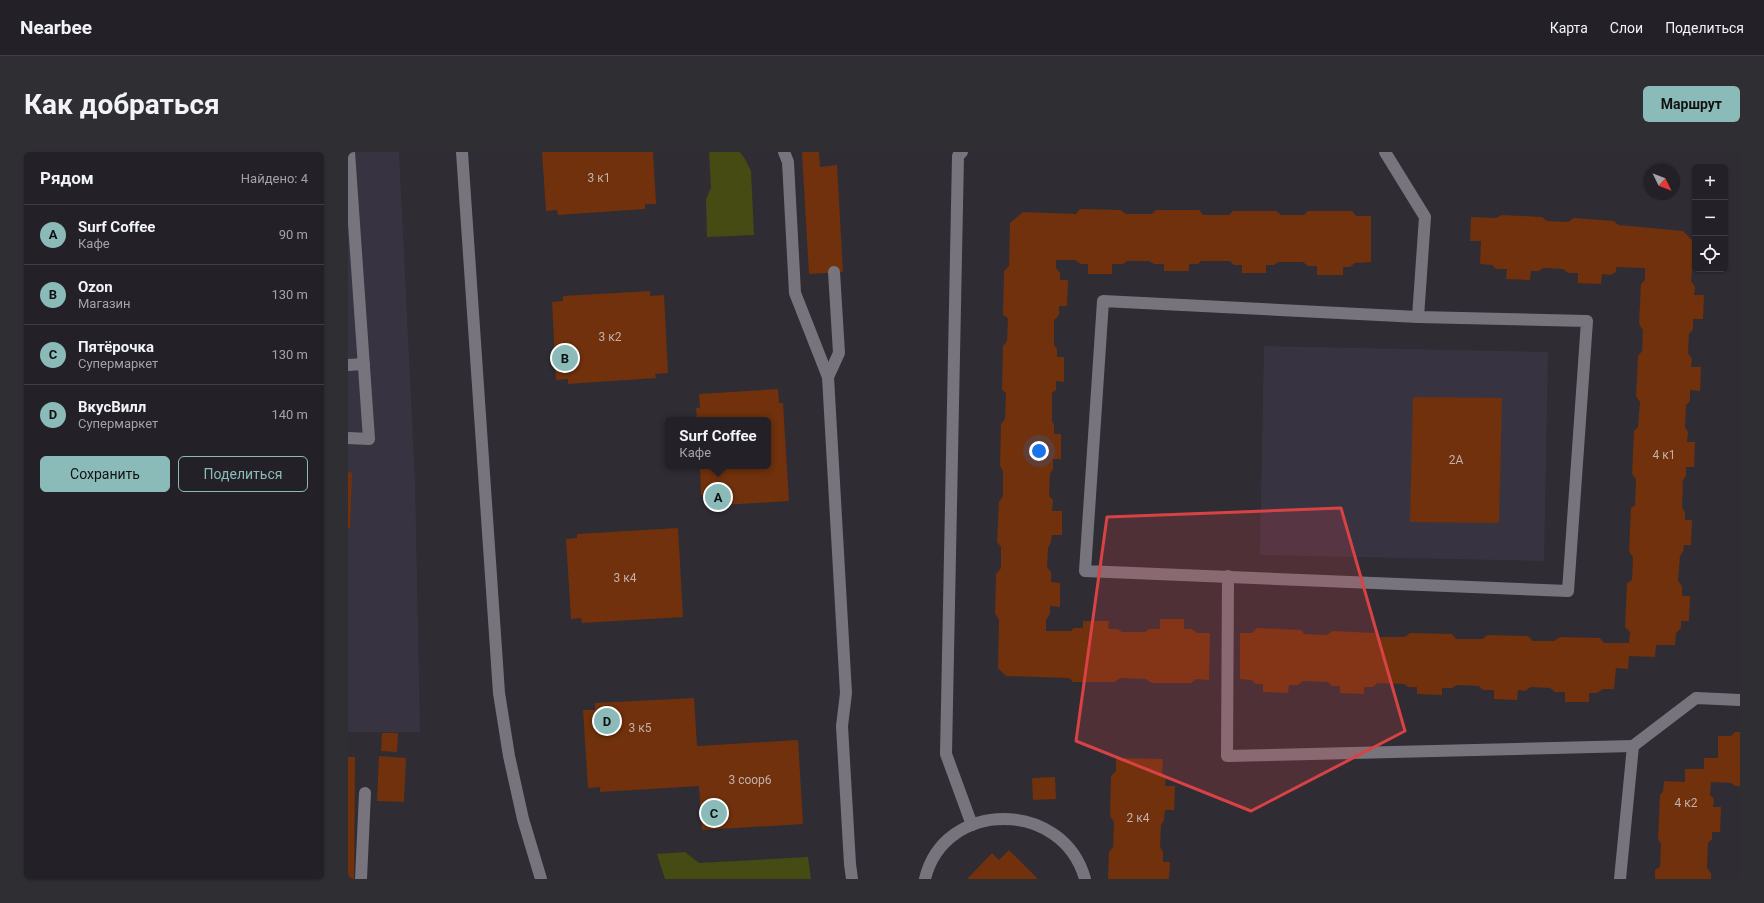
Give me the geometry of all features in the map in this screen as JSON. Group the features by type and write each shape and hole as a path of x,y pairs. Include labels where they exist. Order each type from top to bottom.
{"street":[{"path":"348,438 369,439 350,191 349,152"},
{"path":"462,152 499,693 509,756 521,812 541,879"},
{"path":"784,152 788,162 796,301 828,378 846,693 842,726 849,857 852,879"},
{"path":"962,152 958,156 946,754 972,825"},
{"path":"1385,152 1425,217 1418,317"},
{"path":"828,378 839,353 834,272"},
{"path":"1103,301 1418,317 1587,321 1568,591 1085,570 1103,301"},
{"path":"348,365 364,364"},
{"path":"1228,576 1227,756 1633,746 1696,698 1740,700"},
{"path":"1620,879 1633,746"},
{"path":"361,879 365,793"},
{"path":"925,879 933,859 943,845 956,834 972,825 988,820 1006,818 1023,820 1040,826 1055,835 1067,847 1077,861 1085,879"}],"highlighted area":[{"path":"1341,508 1405,731 1251,811 1076,741 1107,517"}],"shaded area":[{"path":"348,152 399,152 415,481 420,732 348,732"},
{"path":"1264,346 1548,352 1544,561 1260,555"}],"green space":[{"path":"709,152 740,152 745,159 751,171 754,235 707,237 706,200 711,187"},
{"path":"685,852 699,863 808,857 811,879 665,879 657,854"}],"building":[{"path":"542,152 653,152 656,204 645,204 645,209 558,215 557,210 546,211"},
{"path":"802,152 819,152 820,167 837,165 843,272 809,274"},
{"path":"1080,209 1120,210 1126,214 1152,214 1156,210 1199,210 1203,215 1229,215 1233,211 1276,211 1281,215 1304,215 1308,211 1352,211 1356,216 1371,216 1371,262 1355,263 1350,267 1343,267 1343,275 1317,275 1317,266 1308,266 1303,262 1278,262 1274,265 1266,265 1266,273 1242,273 1242,265 1234,265 1230,261 1201,261 1198,264 1189,264 1189,271 1164,271 1164,264 1154,264 1149,261 1127,261 1123,264 1112,264 1112,274 1088,274 1088,264 1081,264 1075,260 1056,260 1056,268 1060,273 1060,280 1068,280 1067,306 1059,306 1059,315 1054,320 1054,345 1057,349 1057,357 1064,357 1064,382 1056,381 1056,390 1052,393 1052,421 1054,425 1054,434 1061,434 1061,459 1053,459 1053,469 1050,474 1049,496 1053,500 1052,511 1062,511 1062,535 1052,535 1048,548 1047,567 1051,572 1051,582 1060,583 1060,607 1050,606 1050,614 1046,620 1046,631 1071,631 1074,628 1083,628 1083,621 1109,621 1108,629 1118,629 1122,632 1145,632 1149,629 1160,629 1160,619 1184,619 1184,629 1192,629 1197,633 1210,633 1209,680 1196,679 1191,683 1152,683 1146,679 1120,678 1115,682 1073,682 1069,678 1006,676 998,668 999,619 995,614 996,574 1001,568 1001,547 997,542 999,502 1003,496 1003,471 1000,466 1001,424 1005,419 1006,393 1002,390 1003,346 1007,341 1008,318 1003,315 1004,271 1009,266 1010,223 1023,212 1076,214"},
{"path":"1502,215 1542,217 1547,221 1568,222 1574,218 1614,221 1618,225 1683,231 1692,240 1691,281 1695,287 1694,295 1704,295 1703,319 1693,319 1693,329 1689,334 1688,353 1692,359 1691,367 1701,367 1700,391 1690,390 1690,401 1686,405 1685,427 1688,432 1687,442 1695,442 1694,467 1686,467 1686,476 1683,480 1682,508 1685,512 1685,520 1692,520 1691,545 1684,545 1683,552 1680,556 1678,581 1682,586 1682,596 1690,596 1689,621 1681,621 1681,628 1676,633 1675,645 1656,645 1655,657 1629,656 1628,669 1616,668 1614,689 1603,689 1597,693 1589,693 1589,702 1565,702 1565,692 1555,692 1550,688 1531,687 1525,691 1518,690 1517,700 1494,699 1494,690 1483,690 1479,686 1457,685 1452,688 1442,688 1442,695 1417,694 1417,687 1408,687 1404,684 1377,683 1373,687 1364,687 1364,694 1340,693 1340,686 1332,686 1328,682 1303,681 1298,685 1289,685 1288,693 1263,692 1263,684 1256,684 1251,680 1240,679 1240,633 1252,633 1257,628 1301,630 1304,634 1327,635 1332,631 1375,633 1379,637 1405,637 1410,633 1452,634 1456,639 1482,639 1488,635 1528,636 1533,641 1554,641 1560,637 1600,638 1604,643 1629,643 1630,632 1625,627 1627,583 1632,580 1633,557 1629,552 1631,508 1635,505 1636,479 1632,474 1634,431 1638,427 1640,402 1636,396 1638,356 1642,351 1643,330 1639,324 1641,284 1645,280 1645,268 1616,267 1616,272 1610,275 1602,274 1601,284 1578,283 1578,273 1568,273 1563,269 1544,268 1538,271 1531,271 1530,280 1506,279 1507,269 1496,269 1492,265 1480,264 1481,241 1470,241 1471,217 1496,218"},
{"path":"650,291 650,296 664,295 668,373 655,374 656,378 568,384 568,379 556,380 552,302 563,301 563,296"},
{"path":"778,389 779,403 783,403 789,501 706,506 705,495 701,495 700,469 771,469 771,417 697,417 696,408 700,408 699,394"},
{"path":"1413,397 1502,398 1499,523 1410,522"},
{"path":"348,472 352,473 350,528 348,528"},
{"path":"678,528 683,617 582,623 581,618 571,619 566,539 577,538 577,534"},
{"path":"694,698 697,746 798,740 803,824 702,830 699,786 600,792 600,787 588,788 583,710 595,710 595,703"},
{"path":"1735,732 1740,732 1740,786 1735,786 1731,783 1711,782 1710,795 1714,799 1713,807 1721,807 1720,832 1712,832 1712,839 1708,843 1707,868 1711,873 1711,879 1655,879 1655,870 1660,867 1661,844 1658,839 1660,795 1663,792 1664,781 1685,782 1685,769 1704,769 1704,758 1718,758 1718,736 1731,736"},
{"path":"382,733 398,733 397,752 381,751"},
{"path":"379,756 406,758 404,802 377,801"},
{"path":"348,757 355,757 354,879 348,879"},
{"path":"1116,758 1163,759 1162,772 1166,778 1165,786 1175,786 1174,810 1165,810 1164,820 1161,825 1160,847 1163,852 1163,862 1170,862 1169,879 1108,879 1109,852 1113,847 1114,822 1110,816 1111,776 1116,771"},
{"path":"1055,777 1056,799 1033,800 1032,778"},
{"path":"1009,850 1038,879 967,879 992,853 999,860"}],"place":[{"name":"Ozon","path":"565,358"},
{"name":"Surf Coffee","path":"718,497"},
{"name":"ВкусВилл","path":"607,721"},
{"name":"Пятёрочка","path":"714,813"}]}
